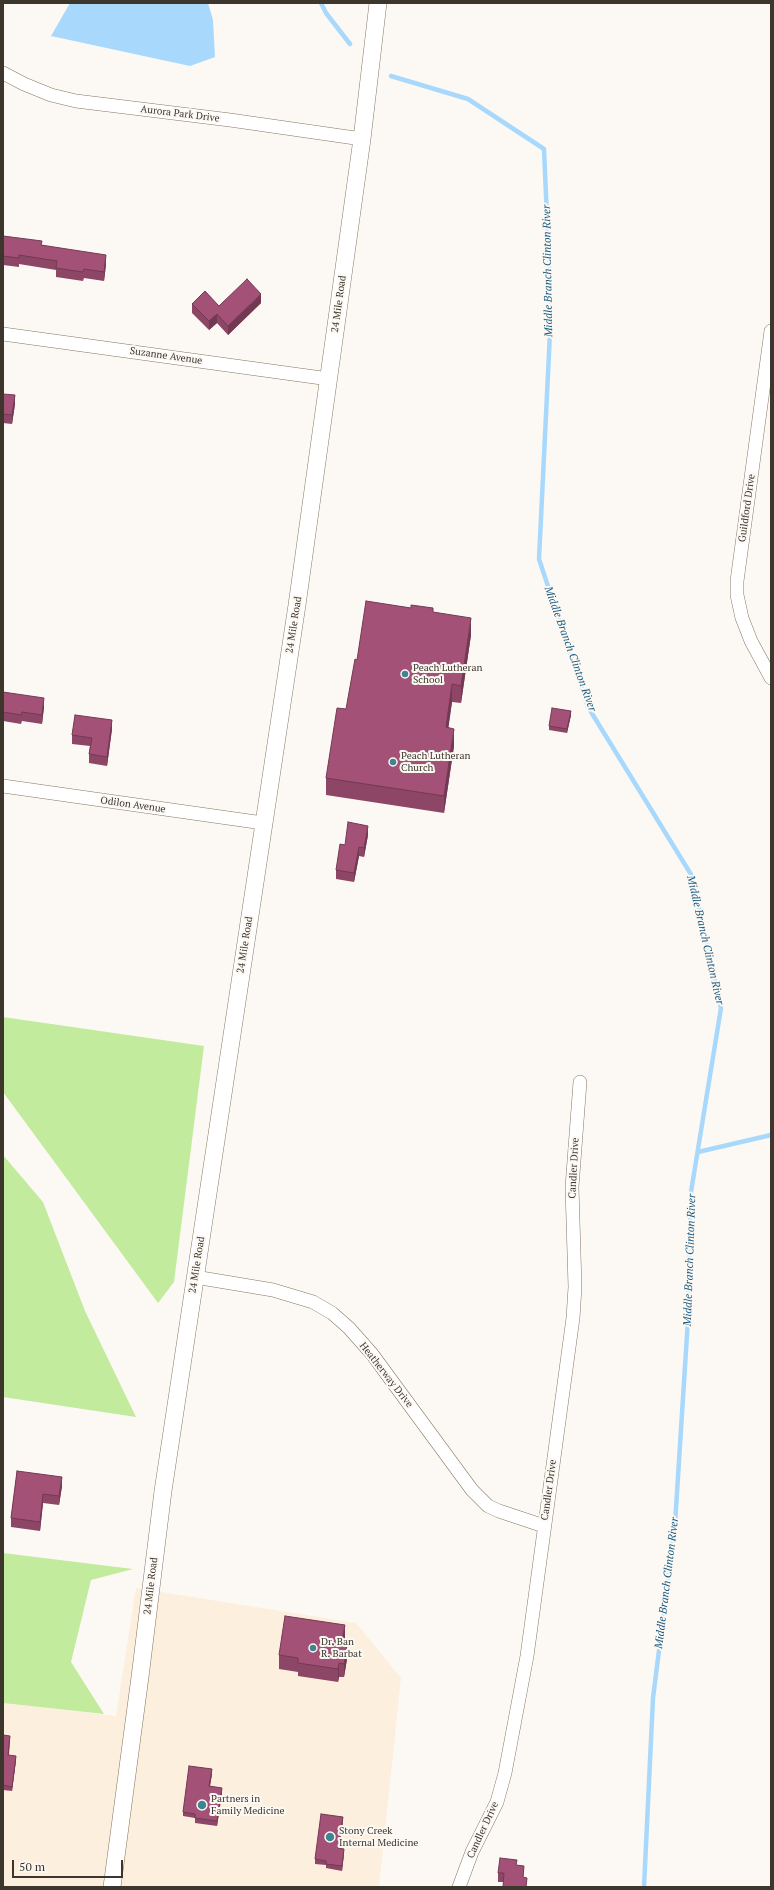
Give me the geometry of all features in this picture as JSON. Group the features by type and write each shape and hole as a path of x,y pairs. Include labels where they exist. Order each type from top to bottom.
{"street":[{"name":"24 Mile Road","path":"112,1887 163,1491 297,605 362,139 378,3"},
{"name":"Aurora Park Drive","path":"3,73 24,84 51,95 76,101 230,120 362,139"},
{"name":"Guildford Drive","path":"771,331 737,581 737,595 742,618 771,678"},
{"name":"Suzanne Avenue","path":"3,334 329,379"},
{"name":"Odilon Avenue","path":"3,786 263,823"},
{"name":"Candler Drive","path":"459,1887 472,1852 497,1802 505,1773 527,1656 573,1318 575,1287 572,1187 580,1082"},
{"name":"Heatherway Drive","path":"195,1277 273,1290 313,1302 332,1313 349,1328 372,1354 472,1490 488,1506 516,1518 544,1526"}],"shaded area":[{"path":"136,1588 356,1623 401,1678 379,1887 3,1887 3,1703 116,1716"}],"green space":[{"path":"3,1017 204,1046 174,1282 158,1303 3,1092"},
{"path":"3,1155 43,1202 85,1311 136,1417 3,1397"},
{"path":"3,1553 133,1569 91,1580 71,1662 104,1714 3,1703"}],"water":[{"path":"70,3 208,3 213,20 215,57 190,66 51,36"}],"building":[{"path":"3,236 42,241 41,245 106,255 104,272 84,269 83,272 56,268 57,261 19,255 19,258 3,256"},
{"path":"247,279 261,294 228,326 217,314 209,321 192,304 205,291 219,306"},
{"path":"3,394 15,395 12,415 3,414"},
{"path":"366,601 411,608 411,605 433,608 433,612 471,618 461,686 452,684 446,727 454,729 444,796 326,778 337,708 346,709 355,659 357,660"},
{"path":"3,692 44,698 42,715 22,712 21,715 3,712"},
{"path":"552,708 571,711 567,729 549,726"},
{"path":"75,715 112,720 107,757 89,754 92,738 72,735"},
{"path":"348,822 368,826 364,848 359,847 354,873 336,870 340,844 345,845"},
{"path":"17,1471 62,1477 59,1496 43,1494 40,1522 11,1518"},
{"name":"Dr. Ban R. Barbat","path":"285,1616 345,1625 341,1644 347,1645 344,1664 339,1663 338,1669 298,1663 298,1658 279,1655"},
{"path":"3,1735 10,1736 8,1755 16,1756 12,1787 3,1785"},
{"name":"Partners in Family Medicine","path":"189,1766 212,1769 209,1786 222,1788 217,1821 195,1818 195,1814 183,1812"},
{"name":"Stony Creek Internal Medicine","path":"321,1814 343,1817 338,1848 344,1849 342,1866 326,1864 326,1861 315,1859"},
{"path":"500,1858 517,1860 516,1865 524,1866 523,1877 527,1878 526,1887 503,1887 504,1873 498,1873"}],"waterway":[{"name":"Middle Branch Clinton River","path":"321,3 326,13 350,44"},
{"name":"Middle Branch Clinton River","path":"391,76 468,99 544,149 551,312 539,559 588,707 692,876 721,1008 691,1192 688,1319 675,1524 653,1698 644,1887"},
{"path":"698,1152 771,1135"}],"place":[{"name":"Peach Lutheran School","path":"405,674"},
{"name":"Peach Lutheran Church","path":"393,762"},
{"name":"Dr. Ban R. Barbat","path":"313,1648"},
{"name":"Partners in Family Medicine","path":"202,1805"},
{"name":"Stony Creek Internal Medicine","path":"330,1837"}]}
